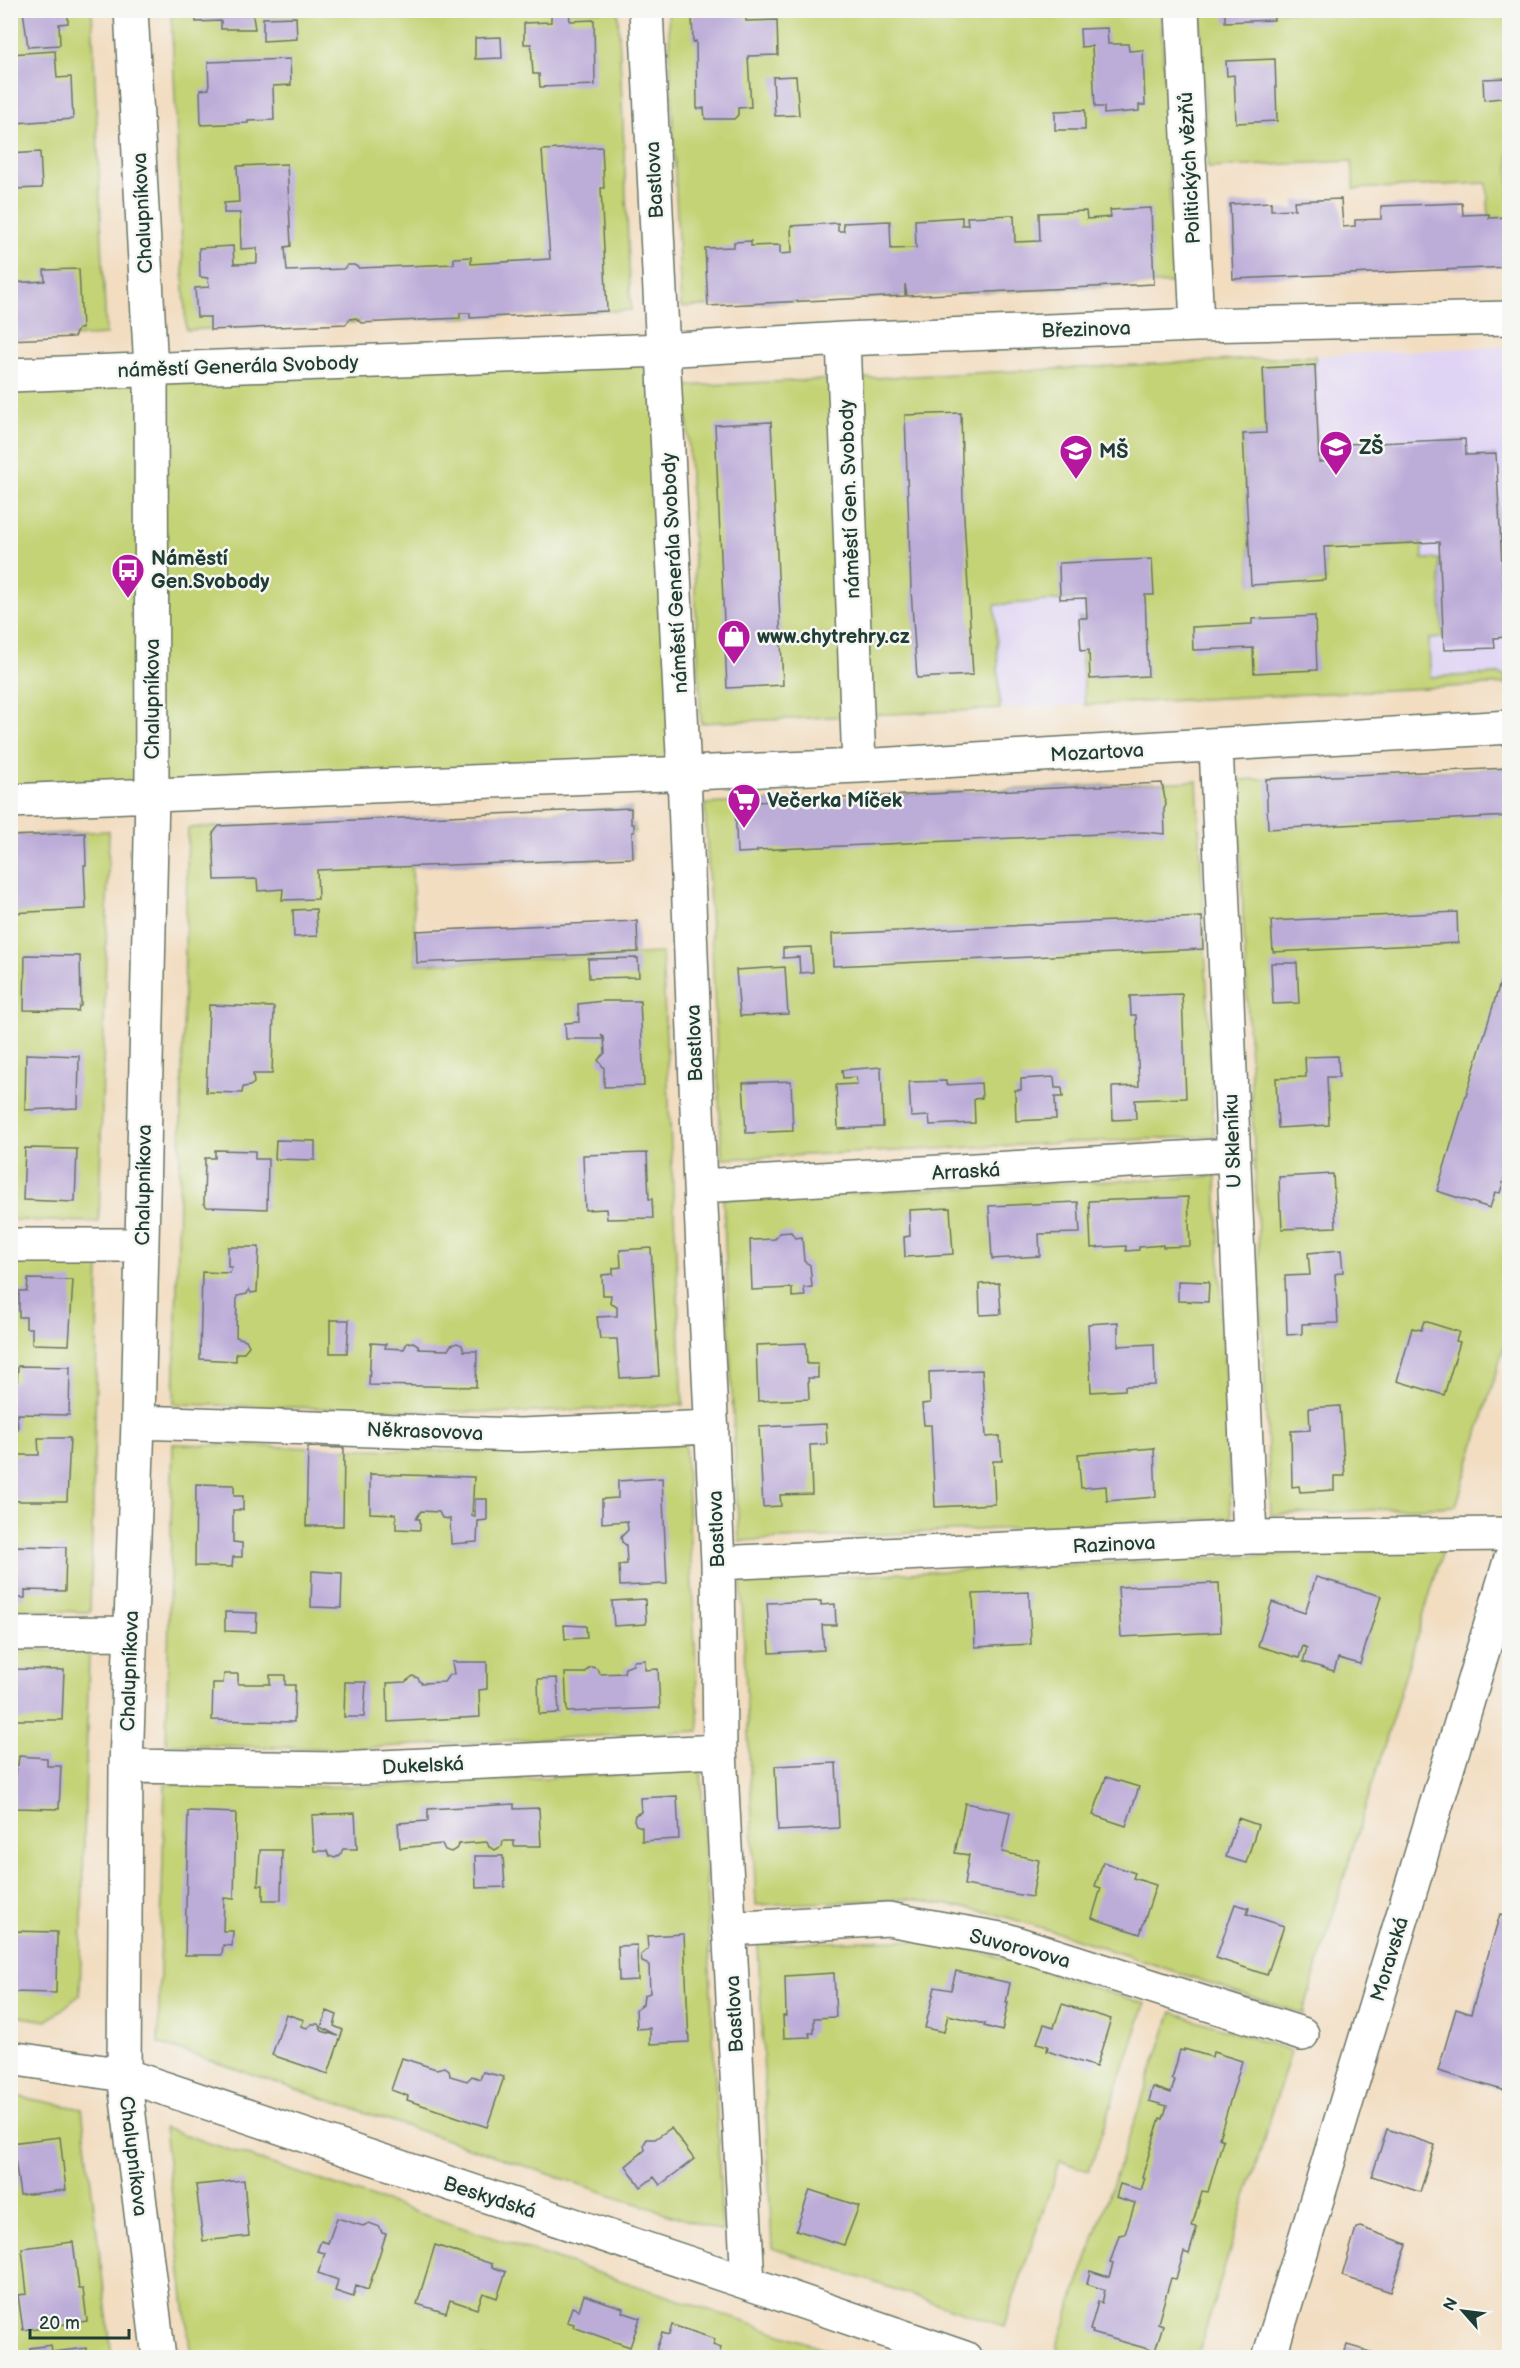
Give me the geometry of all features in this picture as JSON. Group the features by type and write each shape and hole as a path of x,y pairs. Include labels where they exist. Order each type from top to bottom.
{"street":[{"name":"Chalupníkova","path":"131,10 151,369 152,794 138,1422 126,1766 124,2075 159,2358"},
{"name":"Bastlova","path":"646,10 662,350"},
{"name":"Politických vězňů","path":"1182,10 1197,325"},
{"name":"Březinova","path":"662,350 843,339 1197,325 1509,318"},
{"name":"náměstí Gen. Svobody","path":"843,339 859,766"},
{"name":"náměstí Generála Svobody","path":"10,375 662,350 684,774"},
{"name":"Mozartova","path":"684,774 859,766 1509,727"},
{"name":"U Skleníku","path":"1216,745 1250,1537"},
{"name":"Bastlova","path":"684,774 718,1563 720,1751 748,2283"},
{"path":"10,801 684,774"},
{"name":"Arraská","path":"700,1186 1233,1155"},
{"path":"10,1245 142,1245"},
{"name":"Někrasovova","path":"138,1422 520,1435 712,1427"},
{"name":"Razinova","path":"718,1563 1250,1537 1509,1534"},
{"name":"Moravská","path":"1269,2358 1509,1562"},
{"path":"10,1634 130,1633"},
{"name":"Dukelská","path":"126,1766 339,1769 720,1751"},
{"name":"Suvorovova","path":"729,1929 888,1919 1006,1940 1302,2034"},
{"name":"Beskydská","path":"10,2058 124,2075 748,2283 964,2358"}],"shaded area":[{"name":"ZŠ","path":"1509,346 1509,684 1000,709 985,372"}],"green space":[{"path":"11,11 92,11 106,335 11,340"},
{"path":"171,11 618,11 631,310 186,330"},
{"path":"668,11 1161,11 1174,283 681,307"},
{"path":"1200,11 1509,11 1509,217 1489,218 1487,183 1354,189 1352,161 1208,168"},
{"path":"662,350 684,774 11,801 10,375"},
{"path":"1315,356 1315,365 1263,368 1266,433 1243,435 1251,584 1326,580 1324,547 1422,543 1423,559 1439,559 1443,638 1429,639 1430,677 1500,674 1504,676 1507,684 1085,705 1079,618 1087,618 1086,598 995,605 1000,709 867,715 853,379"},
{"path":"836,379 850,716 701,723 686,386"},
{"path":"1509,768 1509,1330 1456,1506 1271,1515 1237,780"},
{"path":"1197,781 1214,1136 722,1159 705,804"},
{"path":"631,808 631,823 634,824 636,832 632,832 633,858 412,866 416,964 662,953 683,1405 510,1413 174,1404 188,828"},
{"path":"109,831 99,1222 11,1220 10,836"},
{"path":"1216,1176 1231,1518 739,1541 723,1199"},
{"path":"11,1259 99,1261 90,1612 11,1610"},
{"path":"173,1444 517,1453 685,1444 699,1731 340,1749 166,1744"},
{"path":"1444,1547 1303,2014 992,1913 909,1899 756,1905 741,1581"},
{"path":"10,1649 89,1652 80,1995 47,2021 11,2015"},
{"path":"701,1770 722,2232 158,2043 165,1784 284,1787 380,1786"},
{"path":"902,1940 958,1946 1017,1962 1145,2004 1089,2171 1060,2161 1004,2326 772,2248 758,1944"},
{"path":"1172,2012 1291,2051 1197,2357 1059,2357 1057,2346"},
{"path":"10,2095 82,2109 112,2357 11,2357"},
{"path":"164,2128 850,2357 191,2357"}],"building":[{"path":"23,10 68,10 68,23 59,24 60,45 28,47"},
{"path":"196,10 252,10 255,29 221,29 221,21 196,22"},
{"path":"551,10 569,10 570,21 594,20 595,85 540,87 539,74 533,74 531,44 524,44 524,23 551,22"},
{"path":"694,10 733,10 733,15 746,14 746,21 777,20 778,55 748,56 751,107 738,108 738,115 734,119 705,119 704,108 697,109 696,41 693,42 692,16 694,16"},
{"path":"1225,10 1273,10 1274,20 1225,22"},
{"path":"296,17 297,39 263,41 263,18"},
{"path":"1107,28 1108,44 1128,44 1129,51 1143,50 1145,105 1139,105 1139,111 1104,114 1104,107 1095,107 1092,46 1081,47 1080,29"},
{"path":"501,37 502,58 475,59 475,38"},
{"path":"55,51 57,78 71,77 73,119 16,123 15,120 10,120 10,82 13,82 10,54"},
{"path":"290,59 291,85 273,86 274,120 201,125 200,90 209,89 208,62"},
{"path":"1275,59 1277,121 1236,123 1234,75 1227,76 1226,61"},
{"path":"796,76 799,115 775,116 773,77"},
{"path":"1509,78 1509,97 1484,100 1483,79"},
{"path":"1085,110 1085,130 1055,130 1055,111"},
{"path":"602,147 604,188 601,188 607,311 470,318 470,313 460,313 460,318 361,323 356,318 350,319 346,324 210,330 210,317 197,317 195,288 209,287 208,278 200,277 199,248 233,246 234,264 257,263 257,248 241,249 240,213 224,213 224,203 239,202 237,166 287,164 291,246 285,247 287,271 343,269 348,265 359,268 454,264 454,258 471,257 471,264 550,259 542,150"},
{"path":"40,152 42,188 10,189 10,154"},
{"path":"1341,199 1343,227 1355,226 1355,220 1381,219 1381,206 1462,203 1463,215 1489,214 1489,218 1509,217 1509,267 1233,279 1230,204 1271,202 1271,210 1295,209 1294,201"},
{"path":"1151,208 1154,284 907,296 905,284 905,296 708,306 705,248 734,247 734,242 751,241 751,246 780,245 780,254 792,253 791,226 838,223 838,231 844,231 843,223 890,221 891,249 916,248 915,220 962,217 962,225 968,225 967,217 1014,215 1015,242 1040,241 1039,213 1086,211 1087,219 1111,217 1110,210"},
{"path":"79,269 82,329 78,329 74,337 10,340 10,283 45,281 44,270"},
{"path":"1315,365 1319,462 1345,461 1344,444 1465,439 1466,455 1496,454 1506,637 1494,638 1495,648 1444,650 1439,542 1324,547 1326,580 1251,585 1243,434 1266,433 1263,368"},
{"path":"961,413 963,500 973,675 917,678 911,590 905,415"},
{"path":"771,422 783,685 727,688 715,425"},
{"path":"1152,559 1154,595 1145,595 1148,676 1090,679 1089,650 1081,651 1079,618 1087,618 1086,598 1060,599 1059,563"},
{"path":"1315,616 1317,670 1254,673 1253,648 1193,650 1192,627 1252,624 1252,619"},
{"path":"1509,768 1509,816 1268,829 1266,779"},
{"path":"1162,783 1166,805 1164,809 1165,834 1144,832 757,850 757,852 737,853 735,803"},
{"path":"631,808 631,824 634,824 633,858 317,870 318,899 282,900 283,889 258,891 257,879 215,880 213,833 219,826"},
{"path":"85,833 86,909 10,913 10,836"},
{"path":"316,909 317,936 294,937 293,910"},
{"path":"1457,912 1458,943 1273,952 1271,921"},
{"path":"1202,917 1203,949 833,966 832,934"},
{"path":"637,921 638,952 417,963 416,931"},
{"path":"811,947 813,972 800,973 799,957 783,958 783,948"},
{"path":"1509,953 1509,1163 1500,1193 1495,1192 1490,1208 1437,1191"},
{"path":"25,955 80,956 81,1006 78,1011 24,1010"},
{"path":"638,958 639,977 589,978 588,959"},
{"path":"1271,963 1297,963 1299,1003 1273,1004"},
{"path":"785,967 788,1014 740,1016 736,970"},
{"path":"1182,994 1186,1098 1135,1100 1136,1119 1113,1120 1112,1087 1139,1086 1136,1015 1131,1015 1130,996"},
{"path":"640,1001 644,1086 604,1087 604,1068 598,1060 605,1053 604,1037 601,1035 604,1039 566,1039 565,1023 579,1022 578,1004"},
{"path":"209,1005 274,1007 272,1074 253,1074 254,1083 243,1087 242,1093 206,1092"},
{"path":"26,1054 79,1056 78,1108 25,1110"},
{"path":"1338,1056 1339,1077 1327,1077 1329,1125 1278,1128 1276,1078 1306,1077 1305,1057"},
{"path":"881,1067 883,1127 838,1129 836,1085 857,1084 856,1077 843,1078 842,1070"},
{"path":"1054,1077 1055,1088 1062,1088 1063,1097 1055,1097 1056,1119 1016,1121 1015,1090 1021,1090 1021,1079"},
{"path":"791,1081 793,1131 746,1133 743,1083"},
{"path":"946,1081 946,1085 981,1083 982,1098 974,1099 975,1123 930,1125 929,1116 911,1117 909,1082"},
{"path":"276,1140 315,1141 315,1160 275,1159"},
{"path":"25,1148 77,1149 75,1202 23,1200"},
{"path":"215,1150 255,1151 255,1159 268,1159 267,1209 207,1207 204,1204 205,1158 215,1158"},
{"path":"647,1153 649,1199 652,1199 653,1218 607,1219 606,1209 585,1210 583,1155"},
{"path":"1333,1174 1336,1227 1282,1229 1279,1177"},
{"path":"1188,1197 1190,1246 1163,1247 1163,1245 1139,1247 1139,1250 1126,1251 1126,1246 1091,1248 1089,1201"},
{"path":"1078,1202 1080,1233 1039,1234 1040,1256 992,1259 989,1206"},
{"path":"950,1208 953,1254 905,1257 904,1237 910,1236 909,1210"},
{"path":"791,1232 795,1238 802,1237 804,1261 810,1265 812,1287 804,1288 805,1296 792,1297 792,1288 752,1290 750,1240 775,1239 779,1233"},
{"path":"228,1247 259,1247 257,1292 251,1293 249,1289 247,1294 237,1296 236,1337 246,1340 249,1346 243,1353 236,1353 236,1361 200,1359 202,1272 230,1273 232,1267 228,1267"},
{"path":"651,1248 659,1376 620,1378 617,1339 600,1339 597,1317 617,1316 617,1307 610,1303 611,1295 603,1295 602,1275 613,1274 613,1268 621,1267 620,1250"},
{"path":"1341,1250 1343,1272 1335,1274 1338,1323 1302,1324 1302,1334 1287,1335 1285,1276 1310,1275 1308,1253"},
{"path":"28,1279 73,1280 69,1345 32,1344 32,1328 26,1328 26,1317 19,1317 19,1291 27,1291"},
{"path":"1178,1281 1209,1282 1208,1302 1178,1301"},
{"path":"999,1283 1001,1314 980,1315 979,1284"},
{"path":"330,1320 349,1320 347,1353 330,1353"},
{"path":"1424,1321 1459,1332 1456,1341 1460,1342 1444,1395 1397,1381 1412,1328 1421,1330"},
{"path":"1118,1322 1118,1346 1154,1344 1155,1385 1125,1386 1125,1390 1091,1392 1088,1324"},
{"path":"413,1342 418,1345 419,1349 448,1350 451,1345 457,1343 462,1345 464,1351 477,1351 476,1387 369,1385 371,1343 386,1344 385,1348 404,1349 407,1343"},
{"path":"806,1343 807,1364 818,1364 818,1378 808,1378 809,1399 758,1401 756,1345"},
{"path":"18,1366 70,1367 69,1415 17,1414 18,1430 10,1430 10,1382 17,1382"},
{"path":"982,1370 986,1437 1000,1436 1002,1461 993,1461 995,1504 935,1507 931,1425 924,1425 922,1404 930,1403 929,1372"},
{"path":"1340,1406 1345,1476 1334,1476 1334,1490 1300,1492 1299,1486 1292,1487 1291,1431 1310,1430 1309,1408"},
{"path":"826,1424 827,1444 810,1445 812,1494 780,1495 781,1506 763,1507 759,1427"},
{"path":"38,1438 70,1438 67,1501 10,1501 10,1455 39,1455"},
{"path":"308,1447 344,1448 343,1526 306,1526"},
{"path":"1154,1448 1156,1497 1107,1501 1106,1486 1081,1488 1078,1454"},
{"path":"370,1474 474,1477 472,1516 475,1516 475,1499 487,1499 487,1520 478,1521 477,1542 451,1544 450,1519 442,1518 439,1512 421,1511 416,1519 420,1519 420,1530 396,1529 396,1514 370,1513"},
{"path":"662,1478 667,1584 620,1586 619,1565 627,1564 626,1545 622,1542 621,1537 628,1530 627,1521 602,1523 602,1499 618,1498 618,1481"},
{"path":"196,1484 234,1485 234,1496 243,1496 243,1510 233,1510 233,1542 242,1543 242,1557 233,1557 232,1567 195,1566"},
{"path":"10,1546 66,1547 65,1591 25,1590 25,1598 10,1598"},
{"path":"312,1571 342,1573 341,1608 311,1607"},
{"path":"1316,1577 1381,1596 1360,1664 1338,1658 1334,1671 1303,1662 1307,1648 1303,1646 1299,1658 1258,1646 1272,1602 1305,1613"},
{"path":"1219,1583 1221,1632 1121,1637 1118,1587"},
{"path":"1029,1592 1031,1644 975,1647 973,1594"},
{"path":"645,1599 646,1624 614,1626 612,1601"},
{"path":"821,1601 821,1605 835,1604 836,1625 822,1625 824,1650 770,1653 767,1603"},
{"path":"225,1612 257,1613 256,1632 225,1631"},
{"path":"564,1625 586,1626 587,1638 565,1639"},
{"path":"645,1660 645,1670 658,1669 660,1708 567,1712 565,1673 585,1673 593,1667 600,1674 624,1673 625,1668 633,1665 633,1661"},
{"path":"452,1662 487,1662 487,1689 479,1690 480,1717 388,1722 387,1683 405,1682 413,1676 421,1683 444,1682 449,1675 454,1674"},
{"path":"10,1665 13,1665 13,1669 64,1670 62,1720 13,1720"},
{"path":"224,1674 238,1674 238,1684 270,1684 270,1675 285,1675 285,1685 295,1685 294,1722 212,1720 213,1683 223,1683"},
{"path":"557,1678 559,1713 539,1714 538,1679"},
{"path":"345,1682 366,1682 364,1717 344,1717"},
{"path":"19,1756 47,1758 47,1766 61,1766 59,1809 14,1808 16,1765 18,1765"},
{"path":"836,1763 839,1828 778,1831 775,1766"},
{"path":"1106,1777 1139,1787 1126,1826 1093,1815"},
{"path":"677,1796 679,1839 642,1841 642,1827 636,1825 634,1820 635,1815 641,1812 640,1798"},
{"path":"965,1803 1010,1812 1002,1852 1039,1860 1032,1897 964,1885 969,1855 955,1853"},
{"path":"514,1804 514,1809 539,1808 541,1846 514,1846 514,1841 503,1841 502,1846 495,1850 489,1847 487,1842 459,1844 451,1852 445,1850 442,1844 400,1848 398,1823 428,1821 428,1809"},
{"path":"188,1811 236,1813 234,1899 224,1898 223,1931 233,1931 232,1946 223,1945 222,1955 185,1955"},
{"path":"355,1813 357,1849 343,1849 335,1858 329,1856 327,1851 314,1851 312,1815"},
{"path":"1238,1818 1258,1825 1246,1863 1226,1857"},
{"path":"260,1850 282,1850 281,1900 263,1900 263,1885 258,1885"},
{"path":"475,1856 503,1856 505,1887 476,1888"},
{"path":"1103,1862 1135,1873 1133,1878 1156,1885 1140,1934 1092,1918 1101,1888 1095,1886"},
{"path":"1235,1904 1249,1908 1247,1914 1284,1926 1267,1975 1216,1958"},
{"path":"1509,1905 1509,2092 1438,2071 1456,2009 1471,2014 1500,1914 1506,1916"},
{"path":"10,1931 57,1932 56,1993 10,1992"},
{"path":"684,1934 689,2042 650,2044 650,2028 637,2029 636,2009 643,2004 644,1995 650,1993 649,1965 642,1962 641,1955 648,1949 647,1936"},
{"path":"637,1945 638,1980 619,1981 618,1946"},
{"path":"956,1971 1010,1983 1002,2031 984,2026 985,2024 948,2015 944,2032 925,2028 935,1987 951,1990"},
{"path":"834,1973 836,2017 814,2018 814,2033 809,2033 810,2037 784,2038 785,1976"},
{"path":"1062,2004 1111,2019 1096,2067 1047,2051 1048,2046 1037,2043 1044,2024 1054,2027"},
{"path":"327,2011 337,2015 334,2026 343,2030 328,2074 272,2055 286,2014 304,2020 301,2026 307,2028 312,2024 318,2024 322,2031 338,2036 321,2027"},
{"path":"1184,2049 1212,2057 1213,2052 1242,2061 1219,2138 1223,2140 1208,2192 1202,2191 1192,2226 1197,2227 1189,2254 1184,2252 1176,2279 1171,2278 1158,2323 1163,2325 1155,2351 1092,2333 1093,2331 1090,2330 1098,2302 1102,2303 1105,2290 1087,2284 1090,2271 1109,2277 1113,2264 1110,2263 1119,2235 1125,2234 1135,2203 1116,2197 1120,2184 1141,2190 1145,2178 1142,2177 1160,2118 1163,2119 1167,2106 1149,2101 1153,2087 1171,2093 1175,2080 1172,2079 1180,2050 1184,2051"},
{"path":"402,2058 436,2069 445,2067 449,2070 450,2076 467,2081 472,2076 480,2079 483,2072 504,2077 487,2127 407,2100 408,2096 391,2090"},
{"path":"671,2128 694,2159 660,2185 654,2177 641,2187 626,2166 645,2150 644,2144 647,2139 655,2139"},
{"path":"1387,2129 1435,2145 1420,2192 1372,2176"},
{"path":"60,2137 66,2190 20,2195 15,2159 10,2159 10,2143"},
{"path":"244,2180 249,2236 203,2241 196,2185"},
{"path":"810,2190 859,2206 844,2245 796,2230"},
{"path":"337,2218 363,2226 369,2223 380,2227 382,2233 386,2234 368,2290 356,2286 353,2297 335,2291 338,2280 318,2273 325,2253 317,2251 321,2241 328,2243"},
{"path":"1360,2227 1407,2244 1391,2292 1342,2276 1356,2228"},
{"path":"73,2242 79,2289 83,2289 87,2321 23,2330 18,2295 27,2294 22,2248"},
{"path":"435,2245 492,2264 492,2267 506,2272 497,2298 483,2293 477,2309 450,2300 446,2313 417,2304"},
{"path":"584,2295 623,2308 622,2312 640,2318 630,2347 573,2327 574,2324 567,2322 572,2307 579,2310"},
{"path":"672,2325 715,2339 713,2345 721,2348 718,2358 662,2358 663,2352 656,2350 662,2333 669,2335"},
{"path":"51,2345 52,2352 86,2348 87,2358 21,2358 30,2355 30,2348"},
{"path":"1347,2345 1389,2357 1389,2358 1343,2358"}],"place":[{"name":"ZŠ","path":"1336,476"},
{"name":"MŠ","path":"1076,480"},
{"name":"Náměstí Gen.Svobody","path":"128,599"},
{"name":"www.chytrehry.cz","path":"734,665"},
{"name":"Večerka Míček","path":"744,829"}]}
